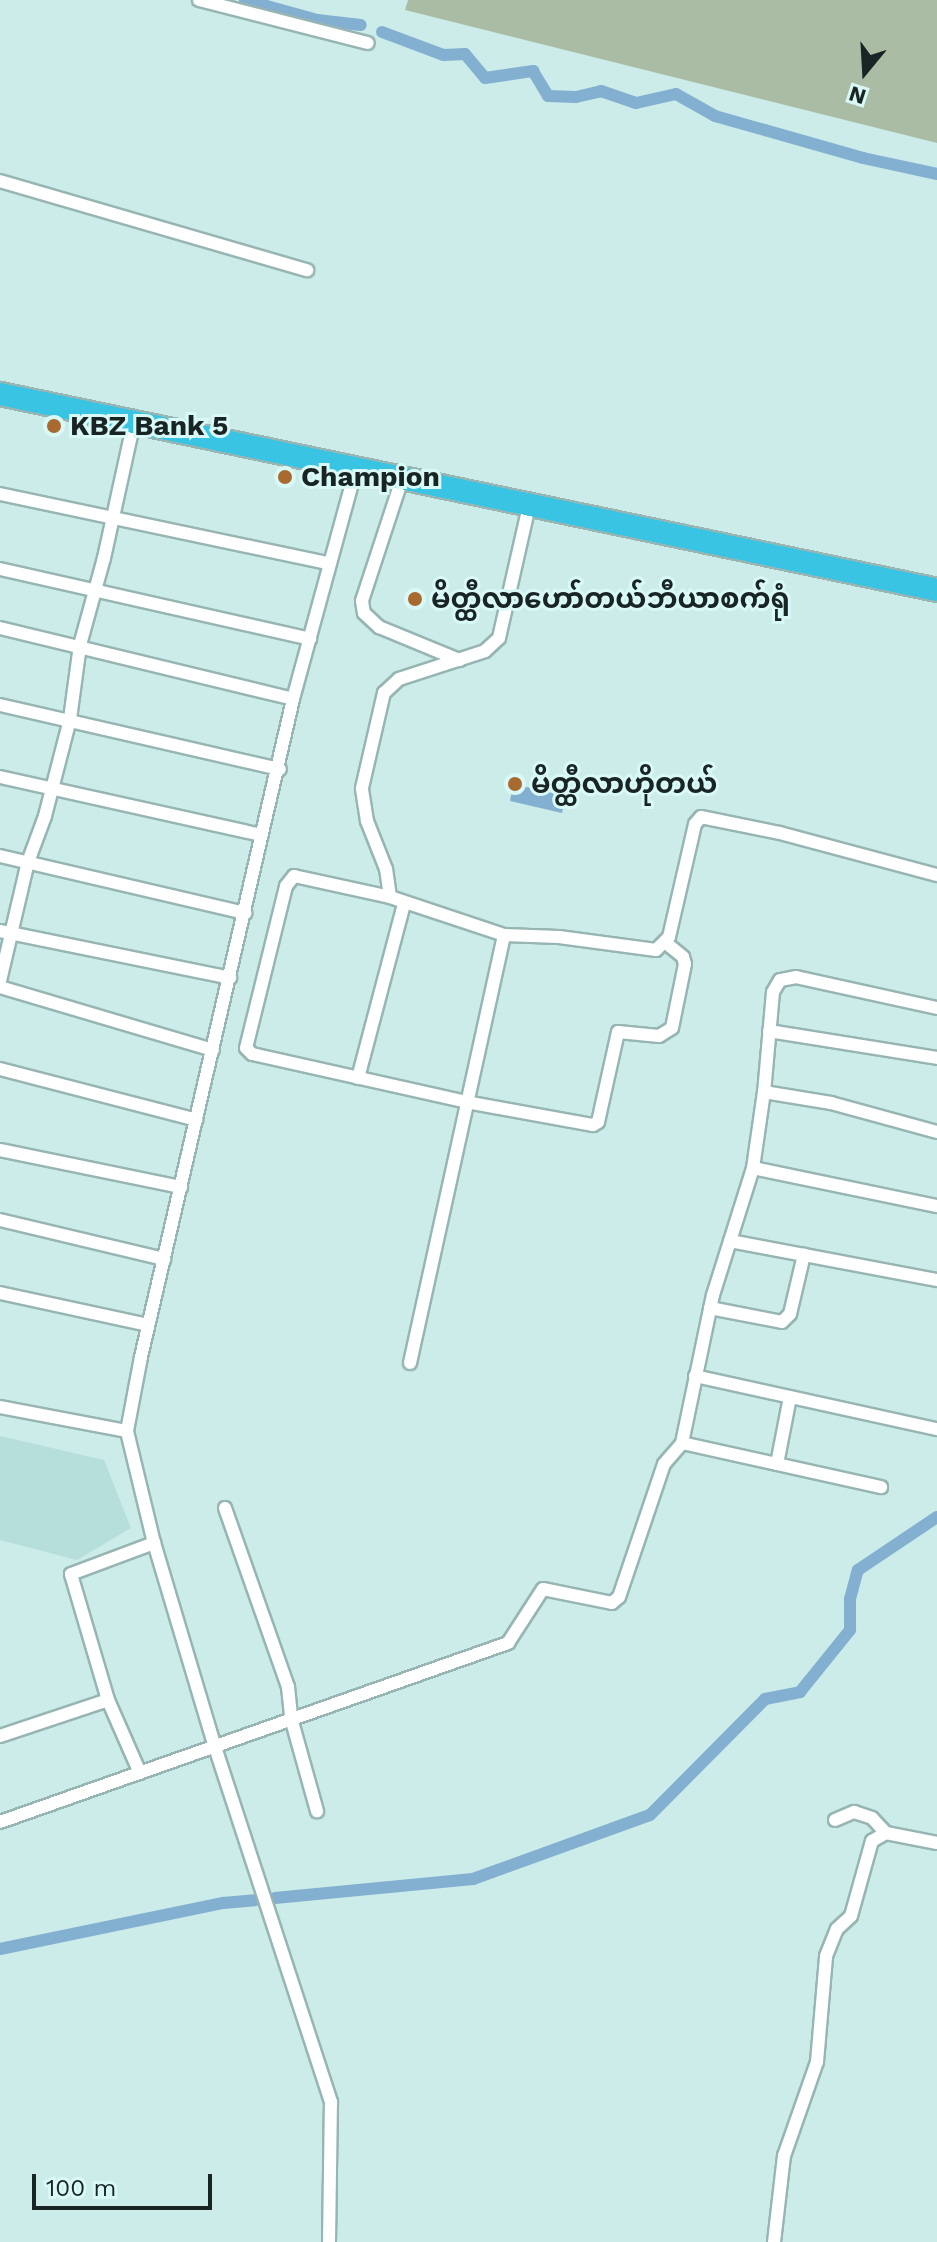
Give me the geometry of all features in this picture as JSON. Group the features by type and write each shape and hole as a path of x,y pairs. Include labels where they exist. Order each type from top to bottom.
{"highway":[{"path":"0,394 937,590"}],"street":[{"path":"199,0 368,43"},
{"path":"0,181 307,270"},
{"path":"0,981 6,932 53,788 70,719 80,645 134,422"},
{"path":"329,2242 331,2102 214,1744 154,1543 127,1431 148,1325 280,769 293,699 356,469"},
{"path":"402,479 362,601 364,613 379,627 459,660"},
{"path":"0,494 328,563"},
{"path":"390,897 386,869 367,821 362,788 384,693 399,679 491,648 499,638 529,506"},
{"path":"0,569 95,593 310,639"},
{"path":"0,628 293,699"},
{"path":"0,705 280,769"},
{"path":"0,777 262,835"},
{"path":"666,943 683,957 685,964 672,1028 659,1036 618,1032 598,1122 583,1125 467,1102 252,1054 246,1048 289,878 390,897 504,935 559,937 656,950 666,943 695,824 701,817 780,833 937,875"},
{"path":"0,856 245,913"},
{"path":"358,1078 404,904"},
{"path":"6,932 230,978"},
{"path":"410,1363 504,935"},
{"path":"0,1822 214,1744 508,1643 543,1589 612,1603 619,1597 664,1464 682,1443 710,1308 753,1168 773,992 780,980 796,977 937,1008"},
{"path":"0,987 213,1050"},
{"path":"769,1031 937,1058"},
{"path":"0,1069 197,1120"},
{"path":"764,1092 831,1103 937,1132"},
{"path":"0,1150 181,1187"},
{"path":"753,1168 937,1206"},
{"path":"0,1220 164,1259"},
{"path":"730,1241 937,1280"},
{"path":"710,1308 782,1322 790,1314 804,1255"},
{"path":"0,1293 148,1325"},
{"path":"695,1376 937,1429"},
{"path":"777,1464 790,1397"},
{"path":"0,1407 127,1431"},
{"path":"682,1443 881,1487"},
{"path":"225,1508 288,1687 291,1718 317,1811"},
{"path":"140,1773 108,1700 71,1574 154,1543"},
{"path":"0,1736 108,1700"},
{"path":"835,1820 854,1812 872,1818 886,1833 937,1843"},
{"path":"774,2242 784,2156 817,2062 826,1956 837,1929 851,1916 872,1841 886,1833"}],"shaded area":[{"path":"538,778 549,783 548,792 566,796 562,813 510,801 513,784 531,788"},
{"path":"0,1436 104,1460 131,1528 77,1560 0,1540"}],"green space":[{"path":"408,0 937,0 937,143 405,10"}],"waterway":[{"path":"245,0 317,20 361,25"},
{"path":"382,32 444,55 465,54 485,78 533,71 548,96 576,97 601,91 636,103 676,94 715,116 863,158 937,174"},
{"path":"275,1898 473,1879 650,1815 765,1699 800,1692 850,1630 850,1599 858,1570 937,1517"},
{"path":"0,1949 223,1903 255,1900"}],"place":[{"name":"KBZ Bank 5","path":"54,426"},
{"name":"Champion","path":"285,477"},
{"name":"မိတ္ထီလာဟော်တယ်ဘီယာစက်ရုံ","path":"415,599"},
{"name":"မိတ္ထီလာဟိုတယ်","path":"515,784"}]}
